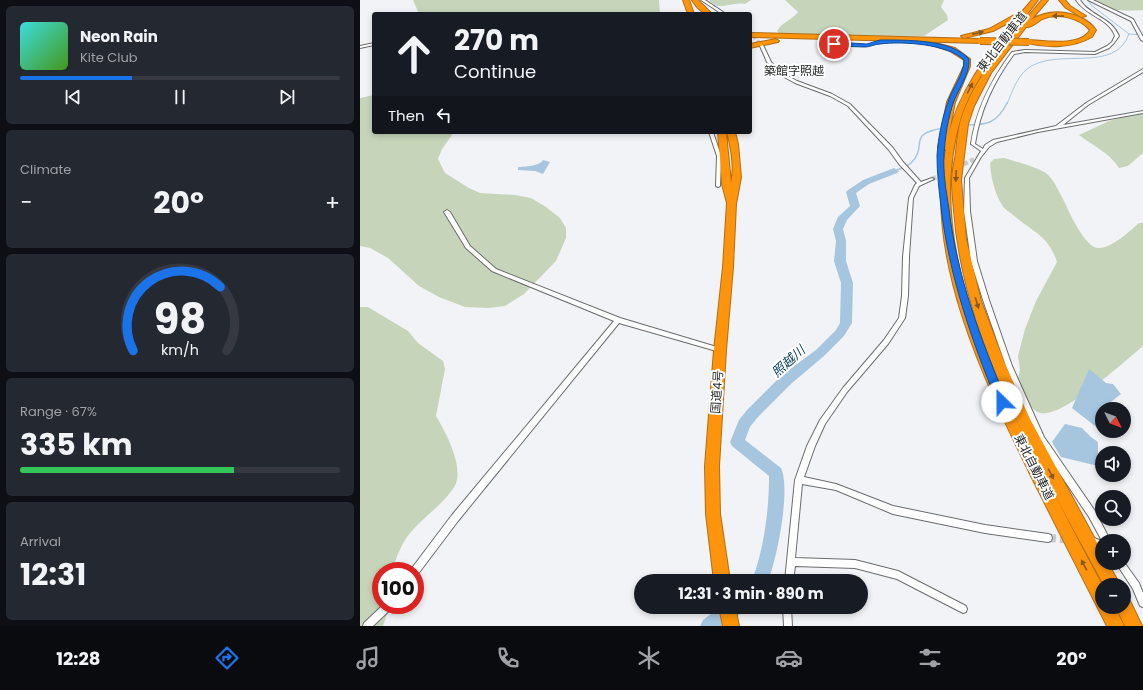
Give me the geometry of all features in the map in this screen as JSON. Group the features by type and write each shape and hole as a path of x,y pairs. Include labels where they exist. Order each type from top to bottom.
{"highway":[{"path":"680,0 684,12"},
{"path":"686,0 690,12"},
{"path":"695,0 698,5 707,12"},
{"path":"752,36 880,42 978,34 995,28 1010,20 1035,0"},
{"name":"東北自動車道","path":"1035,0 1002,38 970,86 955,124 952,138 944,183 945,209 948,235 961,290 984,359 1024,450 1095,587"},
{"name":"東北自動車道","path":"1045,0 1003,51 982,81 965,123 952,138 956,173 958,216 966,263 981,317 997,361 1030,431 1108,578"},
{"path":"752,46 777,41 866,38 1073,44 1085,42 1097,35 1098,30 1094,24 1068,7 1062,0"},
{"path":"1020,30 1045,16 1058,15 1083,21 1090,25 1093,30 1090,36 1080,41 1066,43 1029,43"},
{"path":"752,29 819,40 834,44 867,45 880,42"},
{"path":"899,40 943,47 960,53 967,59 967,66 951,102 946,123 952,138"},
{"name":"国道4号","path":"722,134 722,161 726,186 731,204"},
{"name":"国道4号","path":"721,574 713,514 712,466 720,350 728,267 731,204 737,176 732,134"},
{"path":"734,144 735,134"},
{"path":"728,614 731,626"},
{"path":"1110,614 1116,626"},
{"path":"1128,614 1134,626"}],"street":[{"path":"703,0 721,12"},
{"path":"983,151 973,144 977,121 995,79 1013,53 1025,51 1091,53 1105,49 1112,44 1116,36 1113,28 1083,7 1078,0"},
{"path":"1090,0 1132,20 1143,39"},
{"path":"360,47 372,44"},
{"path":"762,46 772,67 778,72 796,82 837,97 849,105 891,149 901,163 920,183"},
{"path":"1057,128 1087,104 1143,70"},
{"path":"1102,534 1092,514 1041,439 1009,366 974,261 967,211 967,178 983,151 995,141 1143,112"},
{"path":"712,134 722,161 718,186"},
{"path":"722,161 736,160"},
{"path":"790,574 799,480 811,446 822,422 845,390 886,342 902,318 905,296 910,198 915,188 920,183 932,179"},
{"path":"447,212 472,251 494,270 618,320 720,350"},
{"path":"422,562 455,518 618,320"},
{"path":"799,480 836,487 893,510 985,529 1048,538"},
{"path":"791,562 856,564 884,571 898,575 963,608"},
{"path":"1125,570 1136,586 1143,603"},
{"path":"367,626 380,614"},
{"path":"786,614 788,626"}],"green space":[{"path":"413,0 659,0 660,12 418,12"},
{"path":"709,0 751,0 745,4 717,6"},
{"path":"785,0 944,0 941,7 947,15 948,20 924,36 781,35 777,31 779,28 798,12"},
{"path":"1095,0 1143,0 1143,10 1113,10 1101,7 1096,4"},
{"path":"372,95 372,134 453,134 442,149 438,159 445,173 480,193 515,195 531,198 560,218 566,228 566,238 556,261 524,294 505,306 489,308 465,307 439,297 419,286 388,258 370,248 360,246 360,98"},
{"path":"1143,111 1143,153 1128,166 1119,168 1111,158 1079,135 1109,121"},
{"path":"1004,158 1039,169 1047,174 1054,182 1082,235 1093,246 1103,248 1109,246 1139,223 1143,223 1143,346 1078,398 1063,407 1050,412 1040,413 1036,411 1027,400 1017,383 1020,370 1018,356 1025,329 1036,301 1057,262 1045,240 1006,209 999,200 993,184 990,163 994,159"},
{"path":"360,307 368,307 408,331 418,343 443,361 445,369 436,416 451,446 458,472 455,486 444,500 416,526 408,536 395,562 372,562 372,614 387,614 383,626 360,626"}],"water":[{"path":"543,160 550,162 543,174 535,171 518,170 518,167 536,165"},
{"path":"1089,369 1106,383 1113,384 1121,394 1111,402 1095,402 1095,426 1072,408"},
{"path":"1065,424 1082,428 1098,442 1098,446 1095,446 1095,465 1061,457 1052,442"}],"waterway":[{"path":"1088,0 1091,5 1129,34"},
{"path":"1007,104 1018,80 1027,69 1039,63 1053,60 1098,57 1111,54 1122,46 1129,34"},
{"path":"1129,34 1143,35"},
{"path":"966,125 991,122 999,115 1007,103"},
{"path":"894,171 905,167 916,157 921,137 932,131 944,128"},
{"name":"照越川","path":"763,574 773,528 776,498 776,473 737,442 744,424 752,414 787,379 820,353 840,333 846,323 847,283 840,261 841,241 838,229 842,219 855,206 851,192 866,182 894,171"},
{"name":"照越川","path":"709,626 725,614"}],"tunnel":[{"path":"752,34 762,46"},
{"path":"932,179 979,157"},
{"path":"1048,538 1088,541"}],"district":[{"name":"築館字照越","path":"794,71"}],"route":[{"path":"834,44 867,45 880,42 901,42 931,45 953,50 960,53 967,59 967,66 951,102 946,123 941,155 942,183 948,235 953,262 968,316 1002,402"}]}
